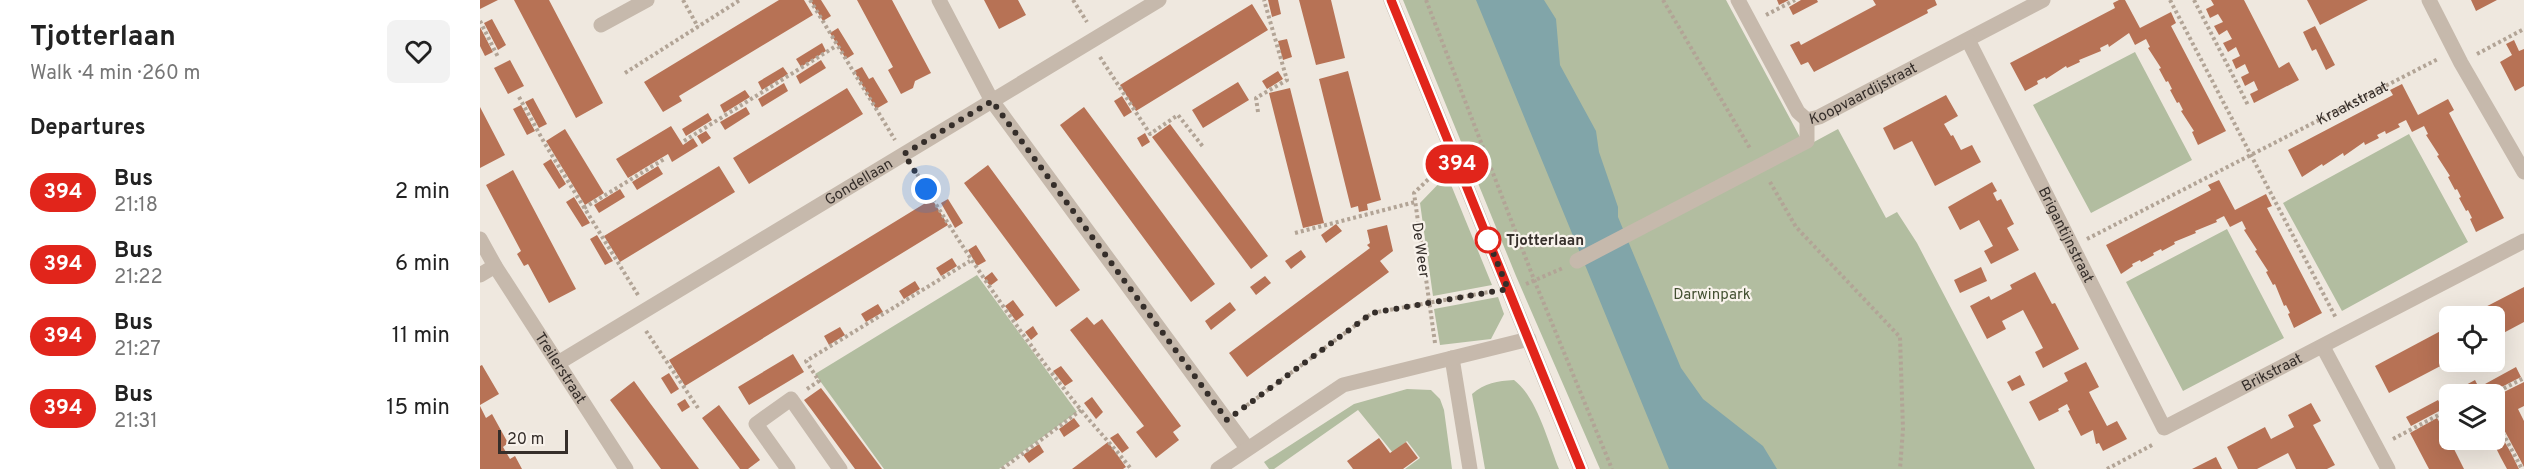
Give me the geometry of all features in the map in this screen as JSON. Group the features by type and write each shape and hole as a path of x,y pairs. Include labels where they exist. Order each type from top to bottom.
{"street":[{"path":"601,25 646,0"},
{"path":"939,0 992,101 1247,448"},
{"name":"Gondellaan","path":"558,363 1159,0"},
{"path":"1391,0 1581,469"},
{"name":"Koopvaardijstraat","path":"1738,0 1798,112 1807,120 1819,117 2043,0"},
{"path":"2429,0 2524,172"},
{"name":"Brigantijnstraat","path":"1968,40 2164,428"},
{"path":"1577,261 1807,141 1807,120"},
{"name":"Treilerstraat","path":"480,239 495,266 626,469"},
{"path":"2388,469 2323,347 2524,241"},
{"path":"480,275 495,266"},
{"path":"1218,469 1342,385 1528,339"},
{"name":"Brikstraat","path":"2164,428 2323,347"},
{"path":"1445,360 1470,469"},
{"path":"788,469 756,424 791,399 840,469"}],"path":[{"path":"683,0 698,27"},
{"path":"625,73 741,0"},
{"path":"810,0 836,46 970,261 1081,410 1109,440 1131,469"},
{"path":"1073,0 1093,40 1150,134 1178,115 1204,148"},
{"path":"1258,112 1256,98 1287,80 1264,0"},
{"path":"1426,0 1535,282 1612,469"},
{"path":"1664,0 1796,227 1900,337 1903,429 1900,469"},
{"path":"1750,23 1795,0"},
{"path":"2170,0 2345,335"},
{"path":"2194,0 2248,105"},
{"path":"480,21 498,57"},
{"name":"Kraakstraat","path":"2073,246 2250,156 2458,56 2524,29"},
{"path":"684,141 836,46"},
{"path":"519,98 698,408"},
{"name":"De Weer","path":"1445,360 1428,303 1414,193 1454,156"},
{"path":"584,208 666,158"},
{"path":"1295,233 1415,202"},
{"path":"791,399 819,381 806,361 970,261"},
{"path":"1227,420 1372,313 1508,289 1535,282 1577,261"},
{"path":"2505,388 2524,378"},
{"path":"1002,469 1081,410"},
{"path":"2376,447 2439,415"},
{"path":"2107,469 2154,445 2164,428"},
{"path":"2505,437 2522,469"}],"green space":[{"name":"Darwinpark","path":"1403,0 1726,0 1801,139 1812,143 1838,129 1886,218 1897,212 1917,243 2035,469 1600,469 1516,276"},
{"path":"2135,52 2192,160 2091,213 2033,105"},
{"path":"2409,134 2468,242 2342,311 2283,203"},
{"path":"1447,175 1492,285 1433,296 1420,203"},
{"path":"2227,229 2284,338 2183,391 2126,282"},
{"path":"977,275 1077,412 999,469 884,469 815,374"},
{"path":"1498,297 1504,314 1491,339 1440,345 1434,309"},
{"path":"1514,380 1529,397 1546,433 1559,469 1485,469 1472,394 1492,383"},
{"path":"1407,389 1431,390 1440,399 1444,410 1452,469 1405,469 1420,458 1407,441 1393,453 1358,410 1274,469 1269,469 1264,462 1354,404"}],"water":[{"path":"1476,0 1544,0 1556,19 1560,65 1596,131 1599,152 1618,207 1618,217 1681,368 1703,399 1763,446 1777,469 1669,469"}],"building":[{"path":"480,0 498,0 480,9"},
{"path":"514,0 549,0 603,103 576,118"},
{"path":"779,0 804,0 813,15 679,96 682,101 663,112 644,82"},
{"path":"810,0 821,0 831,16 823,21"},
{"path":"857,0 892,0 931,73 915,81 913,88 901,94 888,70 893,67"},
{"path":"984,0 1018,0 1026,15 999,29"},
{"path":"1268,0 1278,0 1281,14 1272,17"},
{"path":"1299,0 1331,0 1345,58 1316,65"},
{"path":"1777,0 1789,0 1779,5"},
{"path":"1801,0 1817,0 1818,2 1793,15 1789,7"},
{"path":"1873,0 1935,0 1937,5 1927,10 1928,13 1814,72 1808,62 1801,65 1790,45 1799,41 1801,45 1876,5"},
{"path":"2125,0 2140,28 2171,12 2176,23 2171,26 2226,131 2198,145 2192,132 2194,131 2148,48 2150,47 2146,39 2135,45 2129,33 2109,47 2108,44 2100,48 2101,51 2079,60 2080,62 2067,68 2066,66 2046,79 2045,77 2037,81 2038,84 2025,91 2010,63 2115,8 2113,3"},
{"path":"2211,0 2244,0 2279,68 2289,62 2299,80 2254,103 2250,94 2258,90 2254,81 2245,86 2241,77 2249,73 2245,64 2236,69 2232,60 2240,56 2236,47 2228,52 2223,43 2232,39 2227,30 2219,35 2214,26 2223,22 2218,14 2210,18 2206,9 2214,5"},
{"path":"2307,0 2368,0 2320,25"},
{"path":"2471,0 2497,0 2476,11"},
{"path":"1252,4 1268,30 1136,111 1120,85"},
{"path":"492,19 506,45 498,50 484,23"},
{"path":"2315,26 2335,65 2326,70 2316,49 2312,51 2303,32"},
{"path":"480,27 493,52 485,56 480,46"},
{"path":"838,28 854,54 846,59 830,33"},
{"path":"1287,39 1292,57 1283,60 1278,41"},
{"path":"2514,40 2519,51 2524,49 2524,86 2515,91 2500,62 2512,55 2506,44"},
{"path":"822,43 826,51 801,67 796,59"},
{"path":"510,60 524,86 508,94 494,68"},
{"path":"821,60 826,68 800,84 796,76"},
{"path":"783,67 788,74 762,90 758,82"},
{"path":"862,67 869,79 873,77 888,102 876,109 854,71"},
{"path":"1278,71 1283,79 1267,89 1262,81"},
{"path":"1348,71 1381,200 1367,204 1368,210 1359,212 1358,206 1351,208 1319,79"},
{"path":"1238,82 1249,100 1203,128 1192,110"},
{"path":"784,83 788,91 762,107 758,99"},
{"path":"2402,84 2418,115 2448,99 2454,110 2449,113 2504,218 2476,232 2470,219 2472,218 2468,210 2466,211 2457,189 2455,190 2448,177 2450,176 2437,156 2439,155 2426,135 2428,134 2424,126 2412,132 2406,120 2398,124 2400,127 2386,134 2385,131 2377,135 2379,138 2365,145 2364,142 2344,156 2343,153 2302,177 2288,150 2393,95 2390,90"},
{"path":"847,88 863,114 749,184 733,158"},
{"path":"1290,88 1324,223 1303,228 1269,93"},
{"path":"745,90 750,97 724,113 720,105"},
{"path":"1946,95 1958,116 1944,124 1961,150 1972,145 1981,162 1935,186 1912,141 1894,150 1883,128"},
{"path":"1122,96 1132,112 1124,117 1114,101"},
{"path":"533,98 547,124 539,128 525,102"},
{"path":"521,105 535,131 527,135 513,109"},
{"path":"480,107 505,155 480,168"},
{"path":"746,107 750,114 725,130 720,122"},
{"path":"1084,107 1215,284 1191,302 1060,125"},
{"path":"708,113 712,120 686,136 682,129"},
{"path":"1170,124 1268,256 1251,269 1152,137"},
{"path":"671,126 683,145 693,138 698,146 672,162 668,154 628,178 616,159"},
{"path":"565,129 604,193 585,205 546,141"},
{"path":"706,131 711,138 702,144 697,136"},
{"path":"1145,133 1150,142 1142,147 1137,138"},
{"path":"551,159 566,184 559,189 543,164"},
{"path":"988,165 1080,290 1056,307 964,183"},
{"path":"658,166 663,174 637,190 632,182"},
{"path":"719,166 735,192 620,262 604,236"},
{"path":"513,170 576,289 549,303 528,264 524,266 517,254 521,251 486,185"},
{"path":"2219,180 2235,210 2266,194 2272,206 2267,208 2322,313 2294,328 2288,314 2290,313 2286,305 2284,306 2275,284 2273,285 2266,272 2268,271 2255,251 2257,250 2244,230 2246,229 2242,221 2230,227 2224,216 2216,220 2217,222 2195,231 2196,233 2174,242 2175,244 2162,251 2161,249 2153,253 2154,255 2141,262 2140,260 2132,264 2133,266 2121,274 2106,245 2211,190 2208,185"},
{"path":"1992,182 1997,191 1993,193 1997,201 2001,199 2014,224 2007,228 2019,250 1991,264 1984,251 1993,246 1979,220 1960,230 1948,207"},
{"path":"620,189 625,197 599,213 594,205"},
{"path":"574,197 590,223 582,227 566,202"},
{"path":"932,199 948,225 685,386 669,360"},
{"path":"948,199 963,223 955,228 941,203"},
{"path":"1336,224 1342,231 1326,243 1321,235"},
{"path":"1387,225 1393,251 1380,261 1389,272 1247,377 1229,353 1370,248 1367,245 1370,243 1367,230"},
{"path":"597,235 613,261 605,265 590,239"},
{"path":"976,245 986,261 977,266 968,250"},
{"path":"1301,250 1306,257 1291,269 1285,261"},
{"path":"952,258 957,266 941,276 936,268"},
{"path":"1981,267 1987,281 1960,293 1954,280"},
{"path":"992,272 998,280 990,286 984,278"},
{"path":"2035,272 2052,304 2055,303 2079,349 2043,368 2035,352 2043,348 2023,310 2002,321 2006,329 1987,339 1970,306 1989,296 1991,300 2012,289 2010,285"},
{"path":"1265,276 1271,283 1256,295 1250,287"},
{"path":"915,281 920,289 904,299 899,291"},
{"path":"2524,287 2524,322 2505,332 2505,306 2487,306"},
{"path":"1013,300 1024,315 1016,321 1005,306"},
{"path":"1230,302 1236,310 1211,330 1205,321"},
{"path":"878,304 883,312 866,322 861,314"},
{"path":"1087,317 1094,325 1102,319 1181,426 1173,432 1179,440 1156,458 1136,432 1144,426 1070,330"},
{"path":"1033,326 1038,334 1031,340 1025,332"},
{"path":"840,327 845,335 829,345 824,336"},
{"path":"2439,332 2439,367 2389,393 2375,366"},
{"path":"793,354 804,372 749,405 738,387"},
{"path":"2086,362 2099,387 2089,392 2092,398 2107,426 2117,421 2127,439 2103,451 2099,443 2096,444 2093,430 2081,436 2068,411 2070,410 2067,404 2058,409 2059,411 2039,421 2029,402 2068,381 2064,373"},
{"path":"482,365 499,394 480,405 480,366"},
{"path":"1061,366 1073,381 1065,386 1053,371"},
{"path":"2516,367 2521,377 2505,385 2485,384"},
{"path":"669,373 679,389 671,394 661,378"},
{"path":"2020,375 2025,385 2012,391 2007,382"},
{"path":"634,381 699,469 661,469 610,400"},
{"path":"2524,382 2524,406 2518,409 2524,421 2524,467 2505,432 2505,392"},
{"path":"821,388 882,469 855,469 804,400"},
{"path":"1092,397 1103,412 1096,419 1084,403"},
{"path":"685,399 690,407 682,412 677,404"},
{"path":"2438,400 2439,402 2439,411 2411,426 2406,417"},
{"path":"2311,403 2321,421 2313,425 2335,465 2327,469 2296,469 2288,453 2257,469 2238,469 2227,447 2265,427 2271,439 2294,427 2288,415"},
{"path":"719,405 760,460 748,469 740,469 702,418"},
{"path":"480,406 486,418 492,414 508,443 503,447 510,459 515,456 522,469 480,469"},
{"path":"1074,418 1080,426 1064,437 1059,429"},
{"path":"2437,418 2439,450 2454,450 2464,469 2429,469 2410,433"},
{"path":"1118,433 1129,448 1122,453 1110,438"},
{"path":"1379,438 1390,453 1406,442 1418,458 1403,469 1353,469 1347,461"},
{"path":"1108,442 1126,467 1123,469 1072,469"},
{"path":"2505,443 2519,469 2507,469 2497,450 2505,450"},
{"path":"1039,444 1044,452 1029,463 1023,455"},
{"path":"2216,457 2222,469 2192,469"}],"bus line":[{"name":"394","path":"1391,0 1581,469"}],"place":[{"name":"Tjotterlaan","path":"1488,240"}],"route":[{"path":"926,189 904,154 992,101 1227,420 1372,313 1508,289 1488,240"}]}
